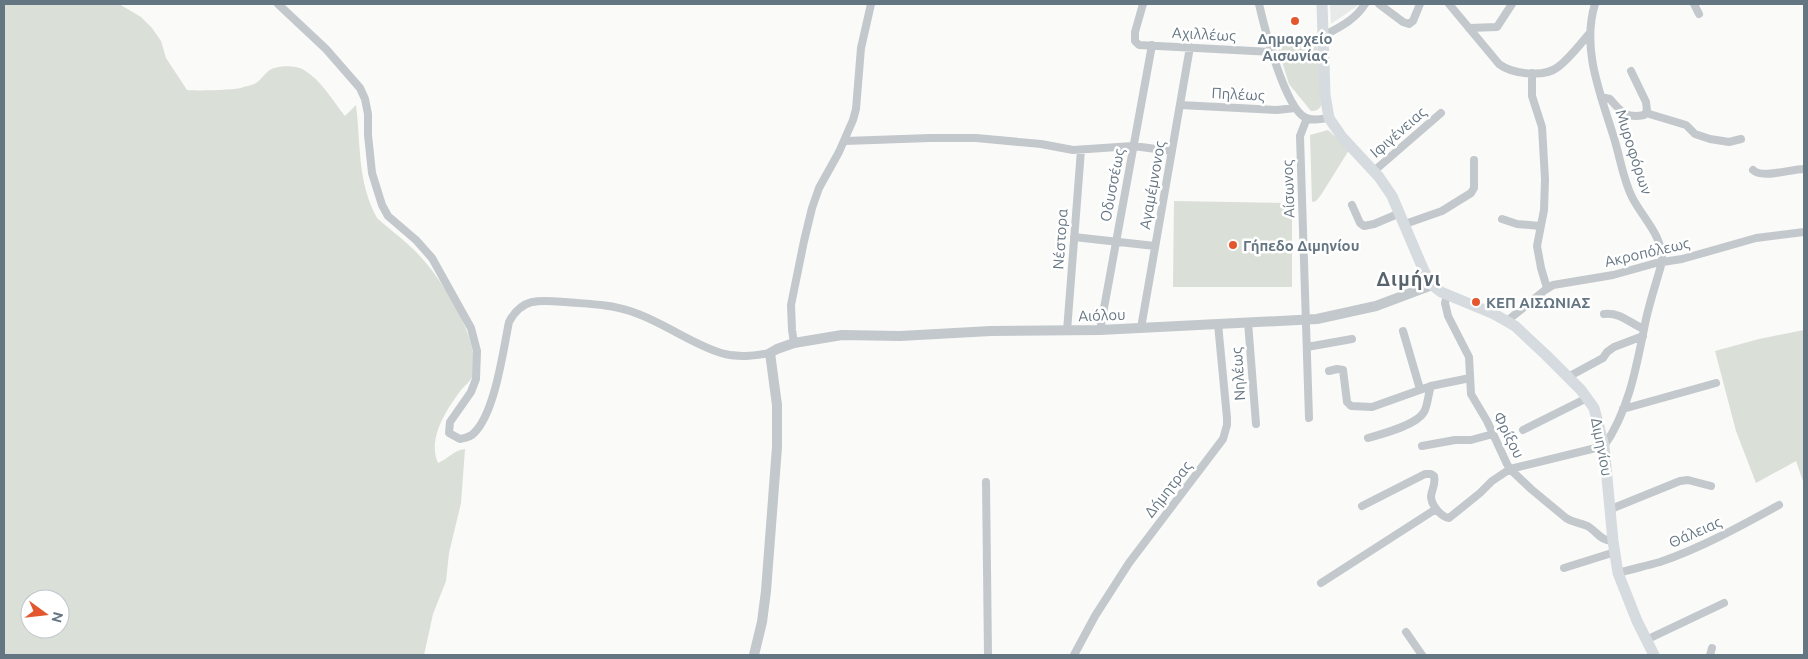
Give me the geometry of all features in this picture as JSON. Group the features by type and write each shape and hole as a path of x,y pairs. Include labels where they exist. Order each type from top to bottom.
{"main road":[{"path":"1322,4 1325,95 1329,118 1342,138 1385,185 1400,213 1424,271 1432,285"},
{"name":"Διμηνίου","path":"1432,285 1436,289 1507,321 1524,334 1568,377 1594,408 1604,446 1618,573 1654,655"}],"street":[{"path":"278,4 326,49 360,88 365,99 368,114 372,174 382,205 388,216 416,240 432,258 471,328 477,351 476,379 472,392 450,422 449,433 460,440 472,435 480,427 490,407 509,322 514,312 528,303 540,300 612,306 647,318 721,353 747,356 770,354 777,405 777,447 765,601 754,655"},
{"path":"794,343 791,306 812,208 819,188 844,141 856,110 861,48 870,4"},
{"name":"Αχιλλέως","path":"1143,4 1135,32 1135,41 1140,45 1190,46 1273,52"},
{"path":"1259,4 1285,90 1295,108 1307,118 1329,118"},
{"path":"1323,36 1349,22 1365,4"},
{"path":"1379,4 1403,22 1409,24 1413,21 1420,4"},
{"path":"1449,4 1501,66 1518,72 1550,72 1557,68 1590,33"},
{"path":"1469,28 1497,27 1512,4"},
{"name":"Μυροφόρων","path":"1595,4 1591,18 1590,33 1593,67 1601,97 1630,192 1658,238 1662,250 1662,262 1643,332 1633,380 1623,408 1604,446"},
{"path":"1694,4 1699,14"},
{"name":"Οδυσσέως","path":"1100,330 1152,45"},
{"name":"Αγαμέμνονος","path":"1141,328 1190,46"},
{"path":"1631,71 1646,102 1646,113"},
{"path":"1532,73 1532,96 1540,120 1545,169 1544,210 1537,242 1538,256 1547,288"},
{"path":"1601,97 1610,99 1616,108 1622,112 1638,116 1646,113 1684,124 1695,134 1710,139 1729,142 1742,139"},
{"name":"Πηλέως","path":"1180,105 1277,110 1295,108"},
{"name":"Ιφιγένειας","path":"1374,172 1441,113"},
{"name":"Αίσωνος","path":"1307,118 1300,136 1309,418"},
{"path":"844,141 976,138 1081,150 1133,146 1172,151"},
{"name":"Νέστορα","path":"1068,330 1081,150"},
{"path":"1405,224 1442,211 1471,193 1474,188 1474,160"},
{"path":"1753,170 1756,173 1764,174 1804,169"},
{"path":"1352,205 1364,226 1374,224 1400,213"},
{"path":"1502,219 1517,224 1540,226"},
{"name":"Ακροπόλεως","path":"1507,321 1553,285 1613,275 1662,262 1682,259 1756,238 1804,232"},
{"path":"1074,237 1155,246"},
{"name":"Αιόλου","path":"770,354 777,349 794,343 842,336 1100,330 1306,320 1329,317 1376,306 1432,285"},
{"name":"Φρίξου","path":"1447,294 1446,311 1467,353 1470,364 1471,394 1510,470 1566,518 1575,523 1588,526 1614,547"},
{"path":"1568,377 1603,358 1614,347 1643,332 1620,315 1604,314"},
{"name":"Νηλέως","path":"1248,322 1256,424"},
{"name":"Δήμητρας","path":"1074,655 1095,616 1134,556 1226,433 1227,418 1218,324"},
{"path":"1404,331 1420,389"},
{"path":"1307,347 1352,339"},
{"path":"1329,371 1343,370 1347,402 1351,406 1372,407 1420,389 1470,378"},
{"path":"1623,408 1716,384"},
{"path":"1368,438 1395,431 1421,416 1425,409 1431,386"},
{"path":"1523,430 1587,398"},
{"path":"1422,446 1455,440 1471,440 1493,434"},
{"path":"1362,506 1430,474 1434,476 1435,480 1431,498 1436,509 1444,517 1452,516 1492,481 1510,470 1604,446"},
{"path":"1611,509 1680,481 1688,480 1711,486"},
{"path":"986,482 988,655"},
{"name":"Θάλειας","path":"1618,573 1660,562 1740,527 1779,505"},
{"path":"1321,583 1436,509"},
{"path":"1564,568 1614,547"},
{"path":"1646,640 1724,603"},
{"path":"1406,632 1422,655"}],"shaded area":[{"path":"4,4 119,4 141,17 152,28 161,41 166,58 187,90 241,88 256,83 273,68 292,66 301,68 310,74 345,116 356,105 363,177 377,218 414,250 446,291 465,326 474,360 473,375 461,390 440,424 435,444 438,463 465,449 461,503 449,553 446,581 433,614 424,655 4,655"},
{"path":"1330,4 1360,4 1331,24"},
{"path":"1304,35 1317,35 1321,105 1314,111 1311,111 1289,84 1277,46"},
{"path":"1328,130 1349,150 1321,195 1316,201 1312,202 1310,135"},
{"name":"Γήπεδο Διμηνίου","path":"1174,201 1292,203 1292,287 1173,287"},
{"path":"1804,330 1804,484 1796,461 1756,483 1736,431 1715,351 1759,339"}],"place":[{"name":"Δημαρχείο Αισωνίας","path":"1295,21"},
{"name":"Γήπεδο Διμηνίου","path":"1233,245"},
{"name":"ΚΕΠ ΑΙΣΩΝΙΑΣ","path":"1476,302"}],"district":[{"name":"Διμήνι","path":"1409,278"}]}
